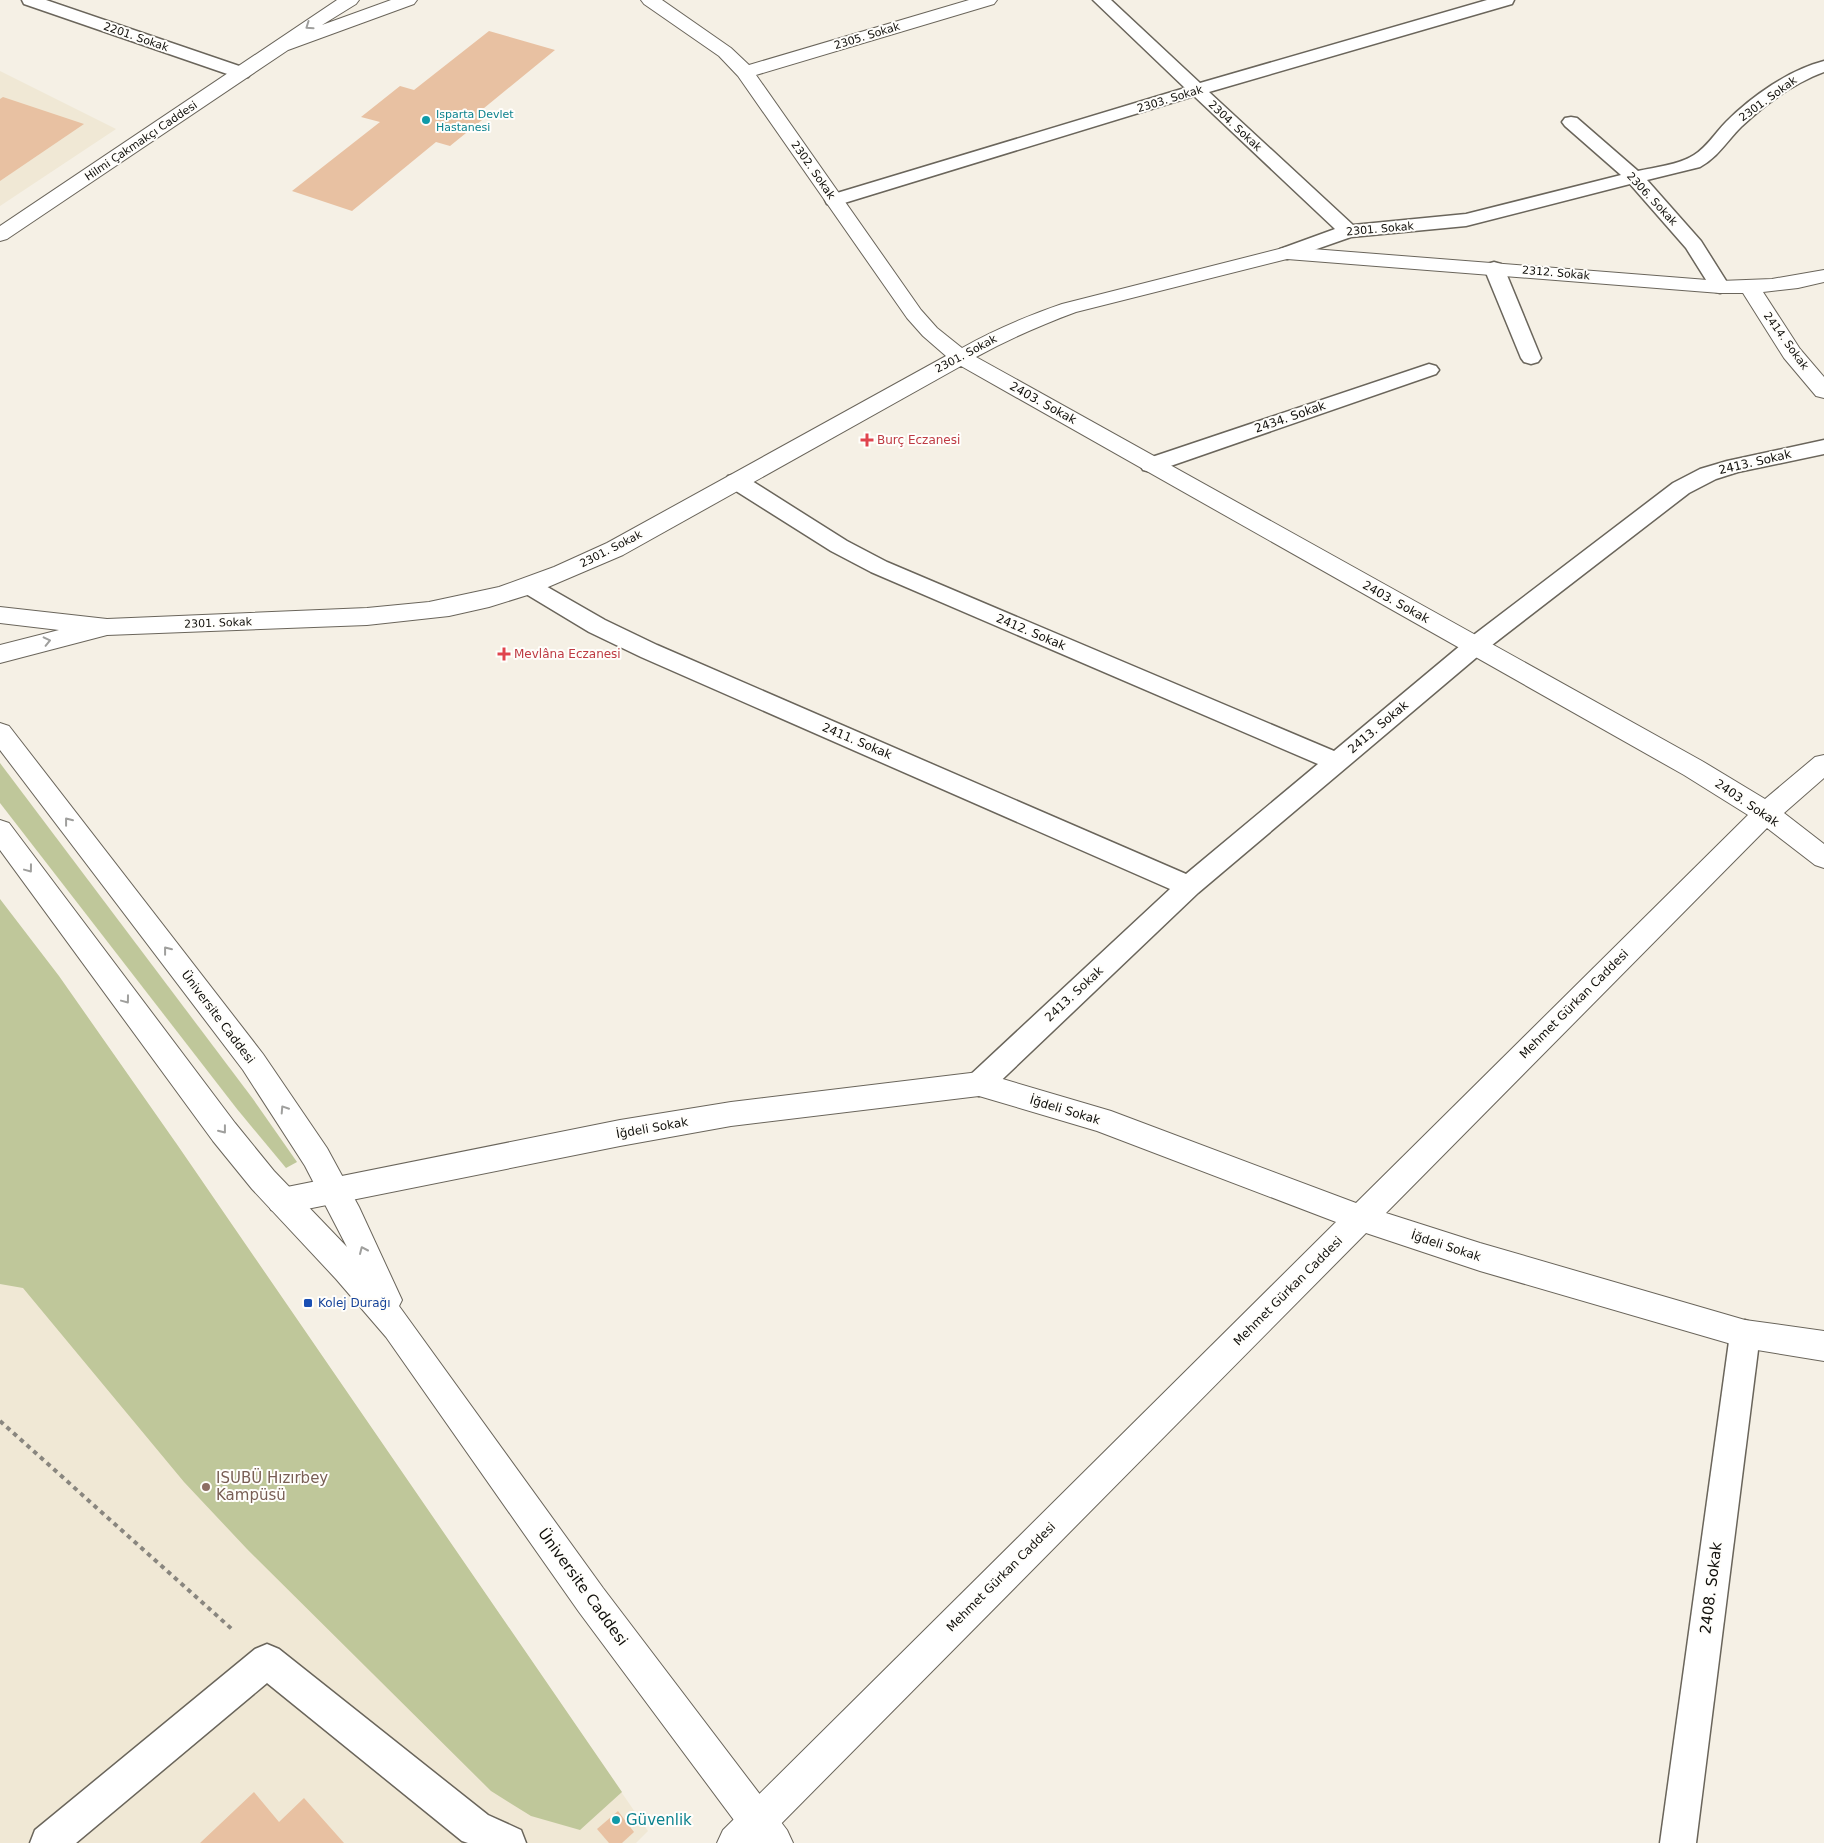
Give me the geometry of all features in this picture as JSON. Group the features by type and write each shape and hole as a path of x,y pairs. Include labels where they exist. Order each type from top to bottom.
{"street":[{"name":"Hilmi Çakmakçı Caddesi","path":"0,235 282,46 319,19 350,0"},
{"name":"Hilmi Çakmakçı Caddesi","path":"282,46 408,0"},
{"name":"2302. Sokak","path":"650,0 725,52 746,72 914,314 930,332 960,357"},
{"name":"2305. Sokak","path":"746,72 988,0"},
{"name":"2312. Sokak","path":"1287,253 1720,287 1750,288 1775,286 1824,276"},
{"name":"2301. Sokak","path":"0,615 107,628 361,617 415,613 470,603 530,586 566,572 615,548 960,357 1022,326 1069,308 1287,253"},
{"name":"2414. Sokak","path":"1750,288 1792,353 1824,391"},
{"name":"2403. Sokak","path":"960,357 1693,768 1766,813 1824,858"},
{"name":"2301. Sokak","path":"0,654 107,628"},
{"name":"Üniversite Caddesi","path":"0,732 253,1062 316,1157 334,1190 348,1216 397,1327"},
{"name":"Mehmet Gürkan Caddesi","path":"755,1836 1361,1218 1766,813 1824,764"},
{"name":"Üniversite Caddesi","path":"0,830 224,1132 282,1201 347,1269 397,1327 591,1600 755,1836"},
{"name":"İğdeli Sokak","path":"282,1201 620,1133 731,1114 979,1084 1101,1120 1361,1218 1480,1257 1745,1334 1824,1346"}],"lane":[{"name":"2201. Sokak","path":"30,0 242,73"},
{"name":"2304. Sokak","path":"1101,0 1348,231"},
{"name":"2303. Sokak","path":"834,200 1300,58 1506,0"},
{"name":"2301. Sokak","path":"1287,253 1348,231 1466,220 1678,168 1704,158 1734,124 1793,79 1824,66"},
{"name":"2306. Sokak","path":"1571,122 1635,178 1694,245 1720,287"},
{"path":"1494,268 1531,358"},
{"name":"2434. Sokak","path":"1151,464 1429,370"},
{"name":"2413. Sokak","path":"979,1084 1189,886 1475,646 1681,488 1708,474 1735,466 1824,446"},
{"name":"2412. Sokak","path":"736,481 839,546 879,567 1337,762"},
{"name":"2411. Sokak","path":"530,586 597,626 649,651 1189,886"},
{"name":"2408. Sokak","path":"1678,1843 1745,1334"},
{"path":"48,1843 268,1661 475,1828 508,1843"}],"path":[{"path":"0,1421 268,1661"}],"shaded area":[{"path":"0,71 116,129 0,206"},
{"name":"ISUBÜ Hızırbey Kampüsü","path":"0,1016 176,1143 648,1831 636,1843 0,1843"}],"green space":[{"path":"0,763 253,1099 297,1162 286,1168 237,1109 0,803"},
{"path":"0,899 59,976 176,1143 622,1792 580,1830 531,1816 491,1791 247,1549 184,1482 23,1288 0,1284"}],"building":[{"name":"Isparta Devlet Hastanesi","path":"489,31 555,50 478,113 487,116 450,146 436,142 352,211 292,191 380,122 361,117 400,86 414,90"},
{"path":"3,97 84,124 0,181 0,99"},
{"path":"254,1792 279,1822 304,1798 344,1843 200,1843"},
{"name":"Güvenlik","path":"618,1811 634,1832 622,1843 609,1843 597,1829"}],"place":[{"name":"Isparta Devlet Hastanesi","path":"426,120"},
{"name":"Burç Eczanesi","path":"867,440"},
{"name":"Mevlâna Eczanesi","path":"504,654"},
{"name":"Kolej Durağı","path":"308,1303"},
{"name":"ISUBÜ Hızırbey Kampüsü","path":"206,1487"},
{"name":"Güvenlik","path":"616,1820"}]}
